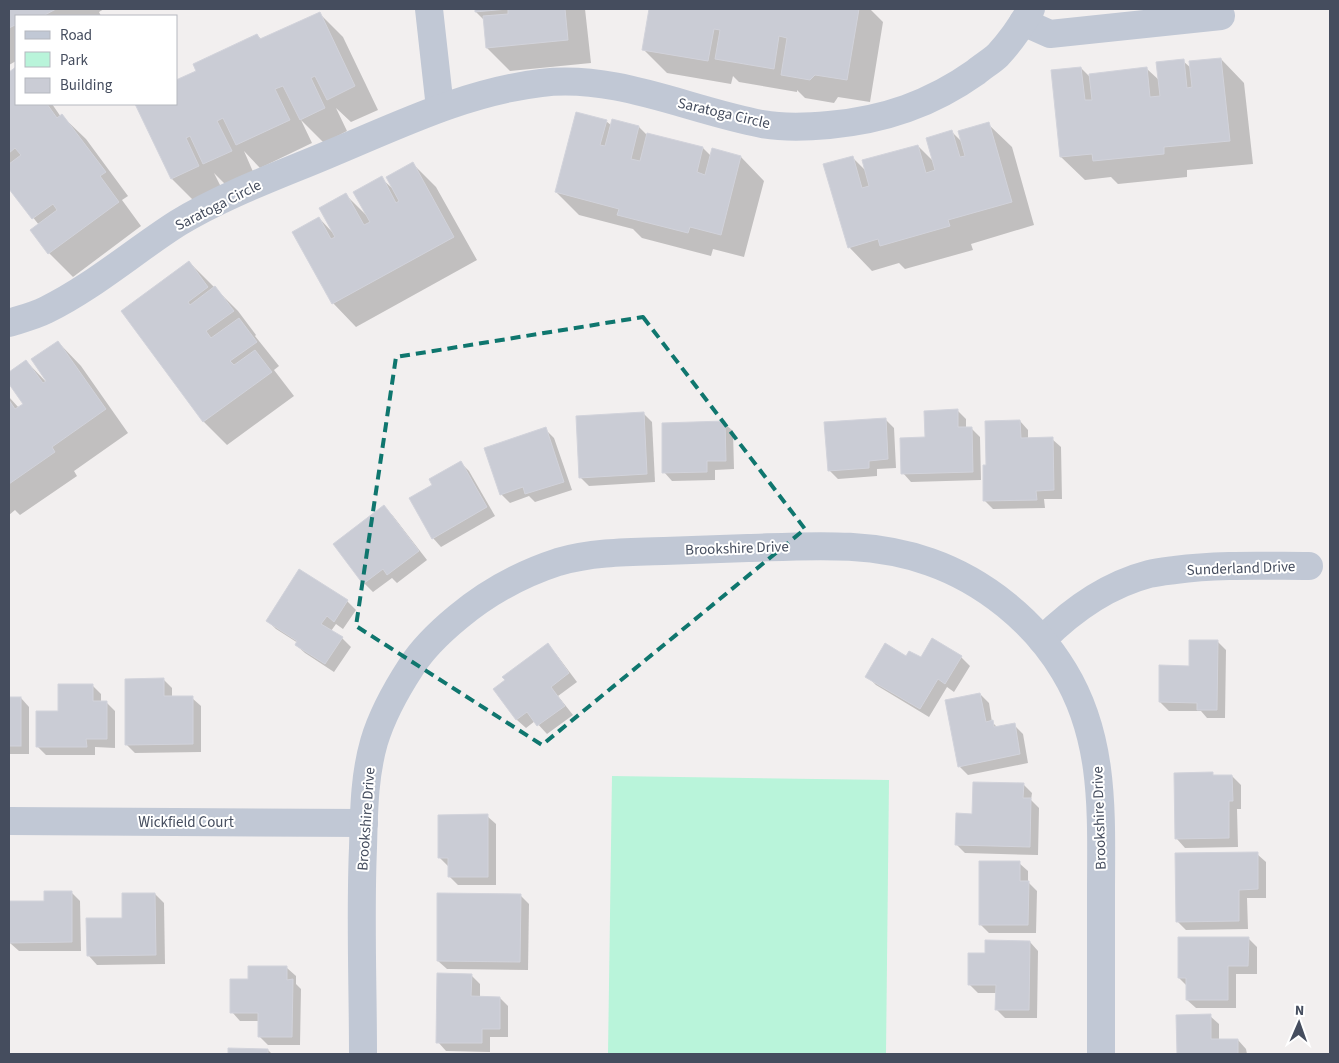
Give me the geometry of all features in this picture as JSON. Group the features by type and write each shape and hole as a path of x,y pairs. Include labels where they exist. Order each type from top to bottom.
{"street":[{"path":"429,9 440,108"},
{"path":"1027,16 1050,34 1221,16"},
{"name":"Saratoga Circle","path":"9,323 43,312 68,298 180,222 239,192 440,108 490,92 542,83 574,82 614,85 763,124 800,127 850,123 899,112 953,88 996,57 1027,16"},
{"name":"Brookshire Drive","path":"363,1054 362,868 365,778 374,740 389,704 414,662 441,631 479,600 522,576 559,562 588,556 627,552 835,546 883,549 930,562 974,582 1013,610 1042,640 1065,672 1084,714 1097,763 1101,810 1101,1054"},
{"name":"Sunderland Drive","path":"1042,640 1062,621 1091,600 1124,583 1150,574 1206,566 1310,566"},
{"name":"Wickfield Court","path":"9,821 364,823"}],"highlighted area":[{"path":"643,317 805,529 542,745 356,626 396,357"}],"green space":[{"path":"612,776 889,780 886,1054 608,1054"}],"building":[{"path":"9,9 56,9 45,15 15,15 15,25 9,28"},
{"path":"475,9 508,9 475,12"},
{"path":"508,9 565,9 568,40 486,48 483,16 508,14"},
{"path":"649,9 859,9 847,80 815,75 810,80 781,75 787,38 779,36 774,69 715,59 720,30 714,29 708,61 642,50"},
{"path":"320,12 355,86 327,100 315,76 311,78 325,108 300,120 283,86 275,89 290,120 236,145 223,118 217,121 232,151 203,164 190,136 186,138 199,166 171,179 135,105 178,105 178,79 196,71 193,64 257,34 260,39"},
{"path":"1221,58 1230,141 1164,147 1164,154 1093,161 1092,154 1060,157 1051,70 1081,67 1085,100 1092,100 1089,74 1147,67 1150,97 1160,96 1156,62 1184,59 1187,88 1192,87 1189,61"},
{"path":"15,68 15,105 48,105 57,118 62,114 106,172 100,176 119,202 48,254 30,230 57,210 53,204 32,219 9,189 9,164 21,155 15,148 9,153 9,72"},
{"path":"576,112 607,120 600,145 605,146 612,119 639,126 631,159 640,161 647,133 703,147 697,172 705,175 712,148 741,156 721,235 690,227 688,233 617,215 619,209 555,192"},
{"path":"989,122 1012,202 948,220 950,226 880,246 878,239 848,248 823,164 853,156 862,188 869,186 862,160 918,145 926,173 935,170 926,138 952,130 960,157 965,156 958,131"},
{"path":"413,162 454,237 332,304 292,232 319,217 331,239 335,237 319,208 346,193 364,225 370,222 353,192 382,176 396,203 399,201 386,177"},
{"path":"189,261 208,287 188,302 190,305 215,286 234,311 206,331 211,338 239,318 257,342 230,361 234,365 255,350 272,372 203,422 121,311"},
{"path":"58,341 106,409 52,447 55,452 9,484 9,400 15,409 23,404 9,384 9,372 26,360 43,383 46,381 31,359"},
{"path":"958,409 958,427 972,427 973,472 901,474 900,438 925,437 924,411"},
{"path":"644,412 647,474 579,478 576,416"},
{"path":"886,418 888,459 869,461 869,468 828,471 824,422"},
{"path":"1020,420 1021,438 1053,437 1054,490 1036,491 1037,500 983,501 983,465 986,465 985,421"},
{"path":"725,421 726,461 707,461 707,472 662,473 662,423"},
{"path":"546,427 564,482 525,494 523,487 500,495 484,448"},
{"path":"461,461 487,507 432,539 409,498 432,485 429,479"},
{"path":"384,505 419,551 387,575 383,569 363,584 333,544"},
{"path":"299,569 348,600 334,622 327,616 321,624 343,637 325,664 295,645 297,641 266,621"},
{"path":"932,638 962,656 945,684 938,679 920,709 865,677 885,643 906,656 909,651 921,657"},
{"path":"1189,640 1218,640 1217,710 1197,710 1197,703 1159,702 1159,665 1189,666"},
{"path":"548,643 569,673 551,687 565,706 537,726 527,712 516,720 493,689 505,680 502,677"},
{"path":"164,678 164,696 193,696 193,744 125,745 125,679"},
{"path":"58,684 93,684 93,701 107,701 107,739 86,739 87,747 36,747 36,711 58,711"},
{"path":"980,693 986,722 993,720 994,727 1015,723 1020,754 958,767 945,700"},
{"path":"9,697 21,697 21,746 9,746"},
{"path":"1213,772 1213,775 1232,775 1233,801 1229,801 1229,838 1175,839 1174,773"},
{"path":"973,782 1024,783 1023,798 1031,798 1030,847 955,845 956,813 972,814"},
{"path":"488,814 488,877 448,877 448,858 438,858 438,815"},
{"path":"1258,852 1258,889 1239,890 1239,921 1176,922 1175,853"},
{"path":"979,861 1020,861 1020,881 1029,881 1028,925 979,925"},
{"path":"44,891 72,891 72,942 9,943 9,901 44,901"},
{"path":"122,893 155,893 156,955 87,956 86,918 122,918"},
{"path":"437,893 521,894 520,962 437,961"},
{"path":"1178,937 1249,937 1248,966 1228,966 1228,1000 1186,1000 1186,978 1178,978"},
{"path":"985,940 1030,941 1029,1010 995,1010 996,985 968,985 968,953 985,953"},
{"path":"248,966 287,966 287,980 293,979 292,1037 258,1037 258,1013 230,1013 230,979 248,979"},
{"path":"437,973 472,974 471,996 500,997 500,1029 482,1029 482,1043 436,1043"},
{"path":"1211,1014 1211,1039 1238,1039 1238,1054 1177,1054 1176,1015"},
{"path":"228,1048 268,1049 268,1054 228,1054"}]}
